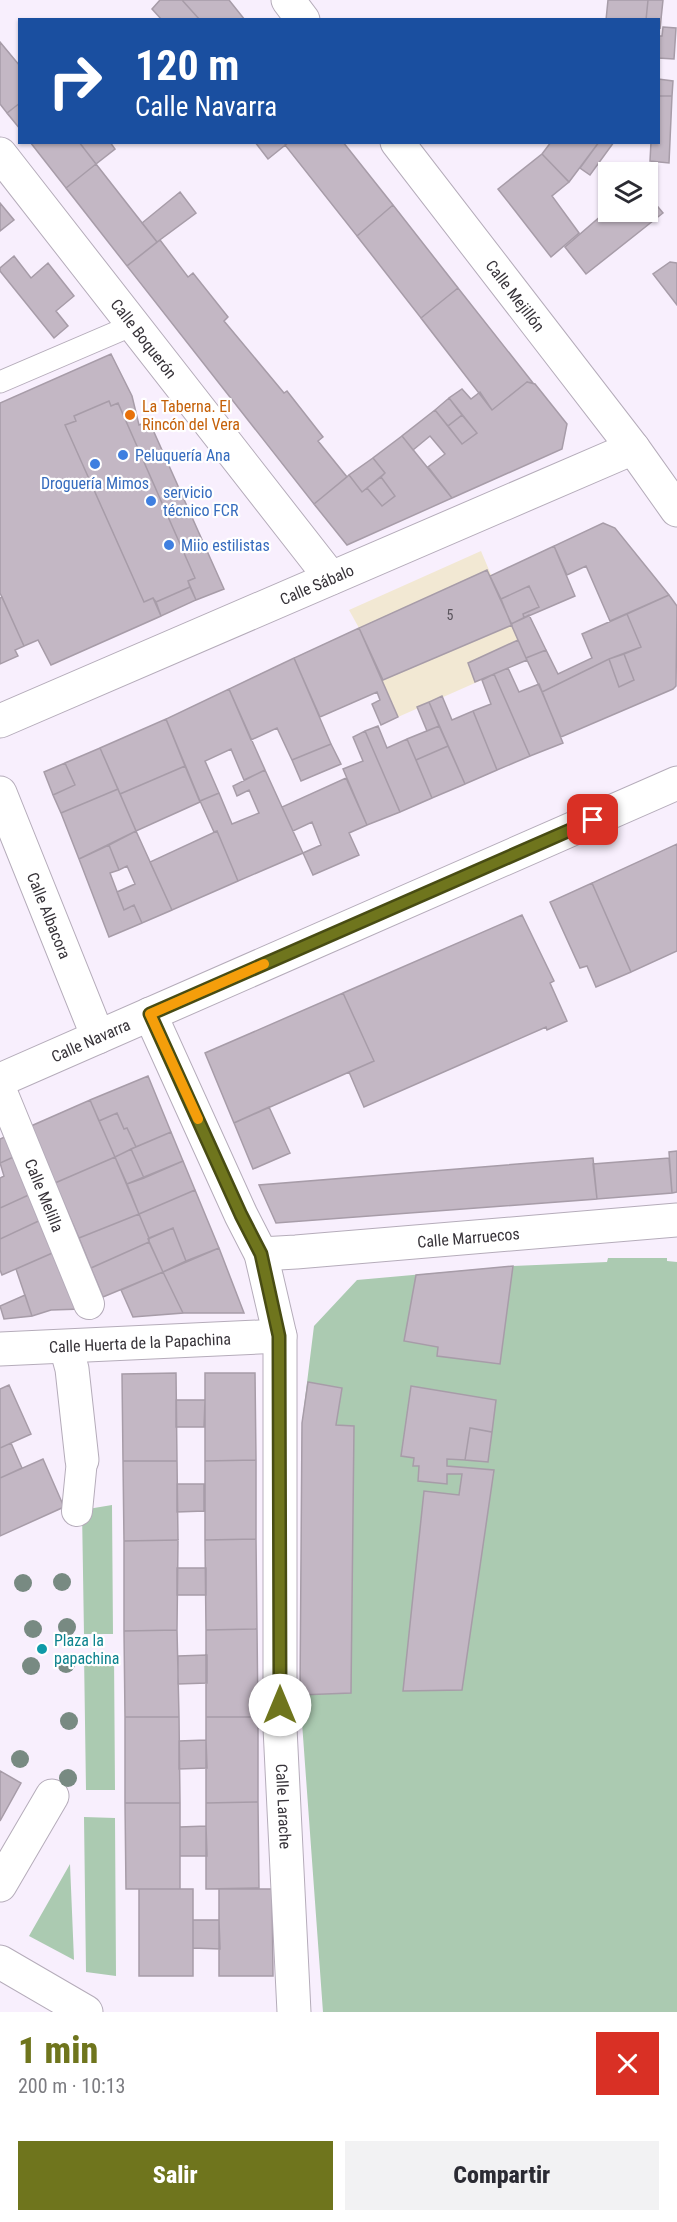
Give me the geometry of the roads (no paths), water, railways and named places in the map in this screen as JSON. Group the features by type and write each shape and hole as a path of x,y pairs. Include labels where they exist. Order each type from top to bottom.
{"street":[{"path":"288,0 302,18"},
{"name":"Calle Mejillón","path":"399,144 633,448 677,510"},
{"name":"Calle Boquerón","path":"0,154 331,578"},
{"name":"Calle Mejillón","path":"633,448 677,485"},
{"name":"Calle Sábalo","path":"0,721 633,448"},
{"name":"Calle Navarra","path":"0,1080 677,783"},
{"name":"Calle Albacora","path":"0,793 98,1037"},
{"name":"Calle Larache","path":"150,1014 261,1254 279,1336 280,1728 294,2012"},
{"name":"Calle Melilla","path":"0,1087 96,1322"},
{"name":"Calle Marruecos","path":"261,1254 677,1220"},
{"name":"Calle Huerta de la Papachina","path":"0,1349 66,1347 96,1322 279,1336"},
{"path":"66,1347 72,1369 82,1460 77,1511"},
{"path":"0,1885 52,1796"},
{"path":"0,1962 86,2012"}],"lane":[{"path":"0,382 133,325"}],"place":[{"name":"La Taberna. El Rincón del Vera","path":"130,415"},
{"name":"Peluquería Ana","path":"123,455"},
{"name":"Droguería Mimos","path":"95,464"},
{"name":"servicio técnico FCR","path":"151,501"},
{"name":"Miio estilistas","path":"169,545"},
{"name":"Plaza la papachina","path":"42,1649"}]}
